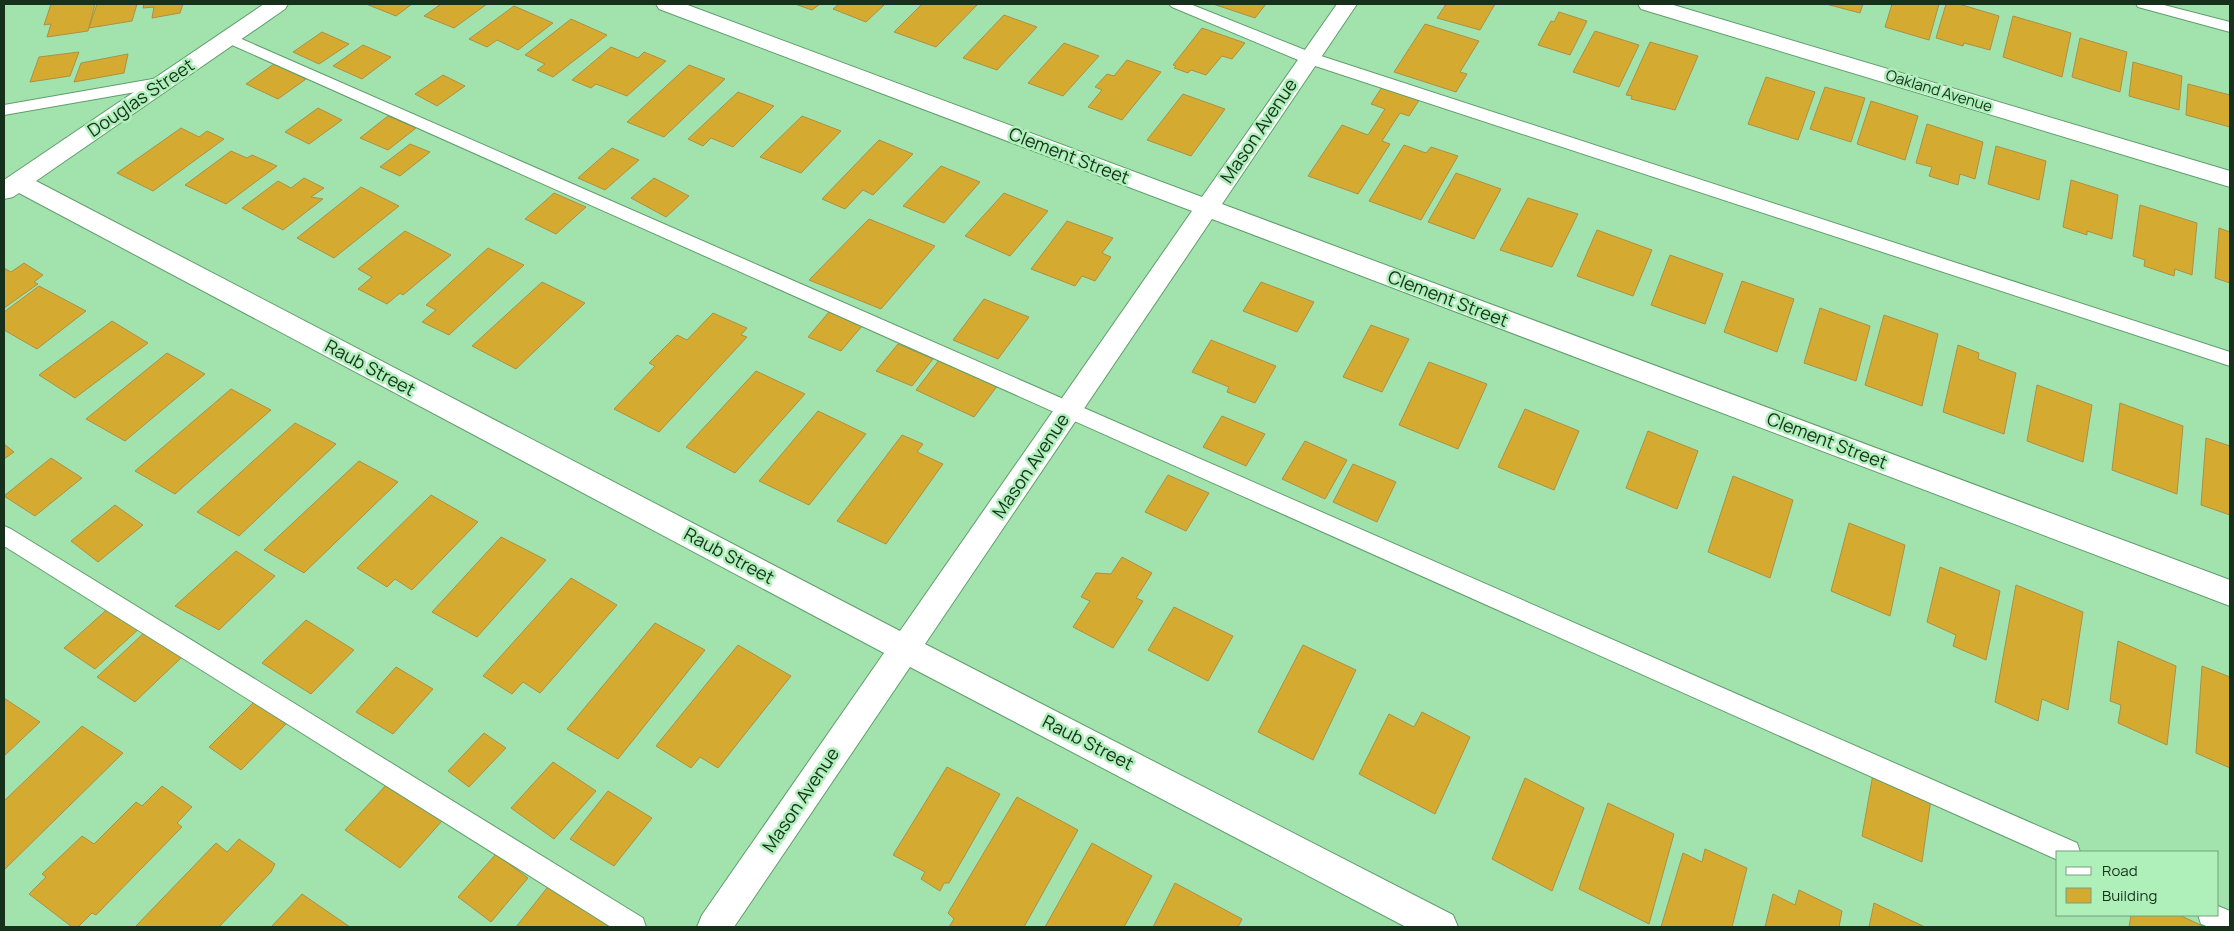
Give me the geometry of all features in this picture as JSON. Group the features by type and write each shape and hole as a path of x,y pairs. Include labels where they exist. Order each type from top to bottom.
{"street":[{"name":"Douglas Street","path":"11,187 278,4"},
{"name":"Clement Street","path":"666,4 2230,593"},
{"name":"Mason Avenue","path":"714,927 1347,4"},
{"name":"Oakland Avenue","path":"1648,4 2230,179"},
{"name":"Raub Street","path":"11,187 1441,927"}],"lane":[{"path":"1177,4 1309,58 2230,359"},
{"path":"2143,4 2230,27"},
{"path":"228,38 2066,851"},
{"path":"4,110 164,82"},
{"path":"4,535 634,927"},
{"path":"2212,916 2230,924"}],"building":[{"path":"51,4 95,4 88,31 47,37 51,24 44,25"},
{"path":"97,4 137,4 132,21 89,28"},
{"path":"144,4 183,4 180,13 152,18 154,7 143,8"},
{"path":"366,4 412,4 396,16"},
{"path":"441,4 487,4 454,28 424,16"},
{"path":"795,4 820,4 812,10"},
{"path":"839,4 885,4 866,22 833,9"},
{"path":"922,4 978,4 936,47 894,32"},
{"path":"1213,4 1266,4 1255,18"},
{"path":"1446,4 1495,4 1480,30 1437,18"},
{"path":"1826,4 1863,4 1860,13"},
{"path":"1892,4 1939,4 1929,40 1885,27"},
{"path":"1946,4 1959,4 1999,16 1990,50 1964,43 1963,46 1936,38"},
{"path":"514,6 553,23 518,50 497,40 487,47 469,39"},
{"path":"1559,12 1587,21 1570,55 1538,45 1551,21 1554,22"},
{"path":"1004,15 1037,27 997,70 963,58"},
{"path":"2013,16 2071,33 2062,77 2003,57"},
{"path":"571,19 607,35 553,77 537,70 545,64 525,55"},
{"path":"1425,24 1479,41 1460,72 1467,74 1456,92 1394,72"},
{"path":"1202,28 1245,43 1232,59 1222,56 1206,75 1191,70 1188,73 1174,68 1176,66 1173,65"},
{"path":"1595,31 1639,45 1619,87 1573,72"},
{"path":"322,32 349,44 319,64 293,52"},
{"path":"2080,38 2127,52 2120,92 2072,77"},
{"path":"1650,42 1698,56 1675,110 1631,99 1632,96 1626,95"},
{"path":"1064,43 1099,56 1063,96 1028,83"},
{"path":"363,45 391,57 362,79 333,66"},
{"path":"611,47 638,58 644,52 666,61 627,96 596,84 591,88 572,80"},
{"path":"79,52 70,76 30,82 39,57"},
{"path":"128,54 124,73 74,82 81,63"},
{"path":"1127,60 1161,72 1122,120 1088,107 1102,90 1095,87 1107,74 1114,76"},
{"path":"2133,62 2182,76 2179,110 2129,96"},
{"path":"274,64 306,79 278,99 246,84"},
{"path":"689,65 725,79 664,137 627,122"},
{"path":"443,75 465,86 437,106 415,94"},
{"path":"1766,77 1815,92 1798,140 1748,124"},
{"path":"1384,84 1421,97 1409,116 1400,113 1382,141 1390,144 1358,194 1308,176 1342,125 1368,135 1385,109 1371,104"},
{"path":"2188,84 2230,95 2230,127 2186,115"},
{"path":"1825,87 1865,98 1851,142 1810,129"},
{"path":"738,92 774,106 733,147 711,138 703,146 688,139"},
{"path":"1183,94 1225,109 1191,156 1147,140"},
{"path":"1871,101 1918,116 1905,160 1857,144"},
{"path":"318,108 342,120 309,144 285,132"},
{"path":"388,116 416,128 388,150 360,138"},
{"path":"802,116 841,131 801,173 760,157"},
{"path":"1927,124 1983,142 1975,179 1960,174 1958,185 1929,176 1932,167 1916,163"},
{"path":"181,128 199,137 207,131 224,139 153,191 117,173"},
{"path":"879,140 913,154 873,195 863,190 845,209 822,199"},
{"path":"410,144 430,152 400,176 380,167"},
{"path":"1404,145 1426,153 1431,147 1458,156 1421,220 1369,201"},
{"path":"1996,146 2046,161 2039,200 1988,184"},
{"path":"612,148 639,160 605,190 578,178"},
{"path":"231,151 247,158 252,155 277,166 226,204 185,185"},
{"path":"941,166 980,182 944,223 903,206"},
{"path":"1456,173 1501,189 1474,239 1428,222"},
{"path":"304,178 324,188 311,197 323,199 283,230 242,208 278,181 291,188"},
{"path":"654,178 689,196 666,217 631,198"},
{"path":"2071,180 2118,195 2112,239 2087,231 2087,235 2063,227"},
{"path":"361,187 399,206 334,258 297,238"},
{"path":"554,193 586,207 556,234 525,219"},
{"path":"1004,193 1048,211 1010,256 965,236"},
{"path":"1528,198 1578,214 1552,267 1500,250"},
{"path":"2140,205 2197,223 2192,275 2175,269 2174,276 2144,266 2145,260 2133,256"},
{"path":"869,219 935,246 881,309 809,280"},
{"path":"1067,221 1113,238 1102,253 1111,257 1095,281 1082,276 1075,286 1031,269"},
{"path":"2219,228 2230,232 2230,283 2215,278"},
{"path":"1597,230 1652,250 1633,296 1577,276"},
{"path":"405,231 451,255 403,295 400,293 387,304 358,289 372,277 358,269"},
{"path":"488,248 524,265 449,335 422,322 436,310 426,305"},
{"path":"1670,255 1723,274 1705,324 1651,305"},
{"path":"24,263 43,275 34,282 38,284 4,308 4,268 11,272"},
{"path":"1742,281 1794,299 1777,352 1724,332"},
{"path":"542,282 585,303 516,369 472,346"},
{"path":"1261,282 1314,302 1297,332 1243,311"},
{"path":"39,286 86,311 37,349 4,330 4,312"},
{"path":"984,299 1029,317 998,359 953,340"},
{"path":"1820,308 1870,326 1856,381 1804,363"},
{"path":"829,312 862,326 841,351 808,337"},
{"path":"713,313 747,328 741,335 747,337 659,432 614,409 655,366 649,363 677,335 687,340"},
{"path":"1884,315 1938,334 1922,406 1865,385"},
{"path":"112,321 148,343 75,398 39,375"},
{"path":"1371,325 1409,339 1382,392 1343,377"},
{"path":"1211,340 1276,366 1255,403 1227,392 1229,387 1192,372"},
{"path":"898,344 933,359 912,386 876,371"},
{"path":"1958,345 1979,353 1978,359 2016,373 2004,434 1943,412"},
{"path":"167,353 205,374 125,441 86,419"},
{"path":"940,359 998,385 974,417 916,390"},
{"path":"1429,362 1487,384 1458,449 1399,425"},
{"path":"756,371 805,394 735,473 686,447"},
{"path":"2037,385 2092,405 2083,462 2027,441"},
{"path":"231,389 271,410 175,494 135,471"},
{"path":"2120,403 2183,426 2177,494 2112,470"},
{"path":"1525,409 1579,431 1554,490 1498,467"},
{"path":"818,411 866,434 809,505 759,481"},
{"path":"1222,416 1265,434 1246,466 1203,447"},
{"path":"295,423 336,444 239,536 197,512"},
{"path":"1648,431 1698,451 1677,509 1626,488"},
{"path":"902,435 923,444 917,452 943,464 886,544 837,521"},
{"path":"2206,438 2230,446 2230,515 2201,505"},
{"path":"1305,441 1347,460 1325,499 1282,479"},
{"path":"4,444 14,452 4,459"},
{"path":"51,458 82,478 35,516 4,496"},
{"path":"359,461 398,482 304,573 264,550"},
{"path":"1353,464 1396,482 1377,522 1333,502"},
{"path":"1168,475 1209,493 1186,531 1145,512"},
{"path":"1733,476 1793,500 1770,578 1708,552"},
{"path":"431,495 478,522 412,590 395,579 387,587 357,568"},
{"path":"115,505 143,525 98,562 71,541"},
{"path":"1849,523 1905,545 1890,616 1831,591"},
{"path":"501,537 546,560 477,637 432,612"},
{"path":"236,551 275,576 219,630 175,606"},
{"path":"1122,557 1152,573 1136,598 1143,601 1113,648 1073,627 1090,601 1081,597 1096,573 1111,574"},
{"path":"1940,567 2000,591 1986,660 1953,646 1956,635 1927,622"},
{"path":"571,578 617,605 540,693 523,682 512,694 483,676"},
{"path":"2016,585 2083,612 2068,710 2042,699 2038,721 1995,702"},
{"path":"112,605 142,626 95,669 64,648"},
{"path":"1174,607 1233,636 1208,681 1148,650"},
{"path":"306,620 354,650 311,694 262,663"},
{"path":"655,623 705,650 618,759 567,729"},
{"path":"145,632 183,656 135,702 97,677"},
{"path":"2118,641 2176,666 2167,745 2118,723 2121,705 2110,701"},
{"path":"738,645 791,676 718,768 700,757 691,768 656,746"},
{"path":"1303,645 1356,670 1313,760 1258,732"},
{"path":"2202,666 2230,677 2230,768 2196,753"},
{"path":"396,667 433,689 393,734 356,712"},
{"path":"4,698 40,722 4,756"},
{"path":"254,702 286,724 241,770 209,747"},
{"path":"1422,712 1470,737 1435,814 1359,774 1389,714 1414,727"},
{"path":"82,726 123,753 4,870 4,801"},
{"path":"484,733 506,748 469,787 448,771"},
{"path":"553,762 596,791 554,839 511,808"},
{"path":"947,767 1000,794 949,883 944,883 940,891 921,879 925,872 893,855"},
{"path":"1873,774 1931,799 1922,862 1862,836"},
{"path":"1525,778 1584,808 1552,891 1492,859"},
{"path":"387,784 442,821 400,868 345,830"},
{"path":"162,786 192,807 177,823 182,827 96,915 92,913 78,927 72,927 29,894 46,877 42,874 82,836 94,844 136,802 142,806"},
{"path":"608,791 652,818 614,866 570,839"},
{"path":"1017,797 1078,830 1024,927 949,927 954,919 948,913"},
{"path":"1608,803 1674,834 1649,924 1579,889"},
{"path":"239,839 275,864 271,872 219,927 135,927 216,843 227,852"},
{"path":"1092,843 1152,876 1124,927 1045,927"},
{"path":"1705,849 1747,868 1732,927 1661,927 1683,853 1702,862"},
{"path":"496,854 528,878 491,922 458,897"},
{"path":"551,883 615,927 516,927"},
{"path":"1175,883 1242,919 1238,927 1153,927"},
{"path":"1799,890 1842,911 1839,927 1765,927 1773,894 1795,905"},
{"path":"302,894 350,927 271,927"},
{"path":"1874,903 1925,927 1869,927"},
{"path":"2131,916 2181,916 2205,927 2129,927"}]}
